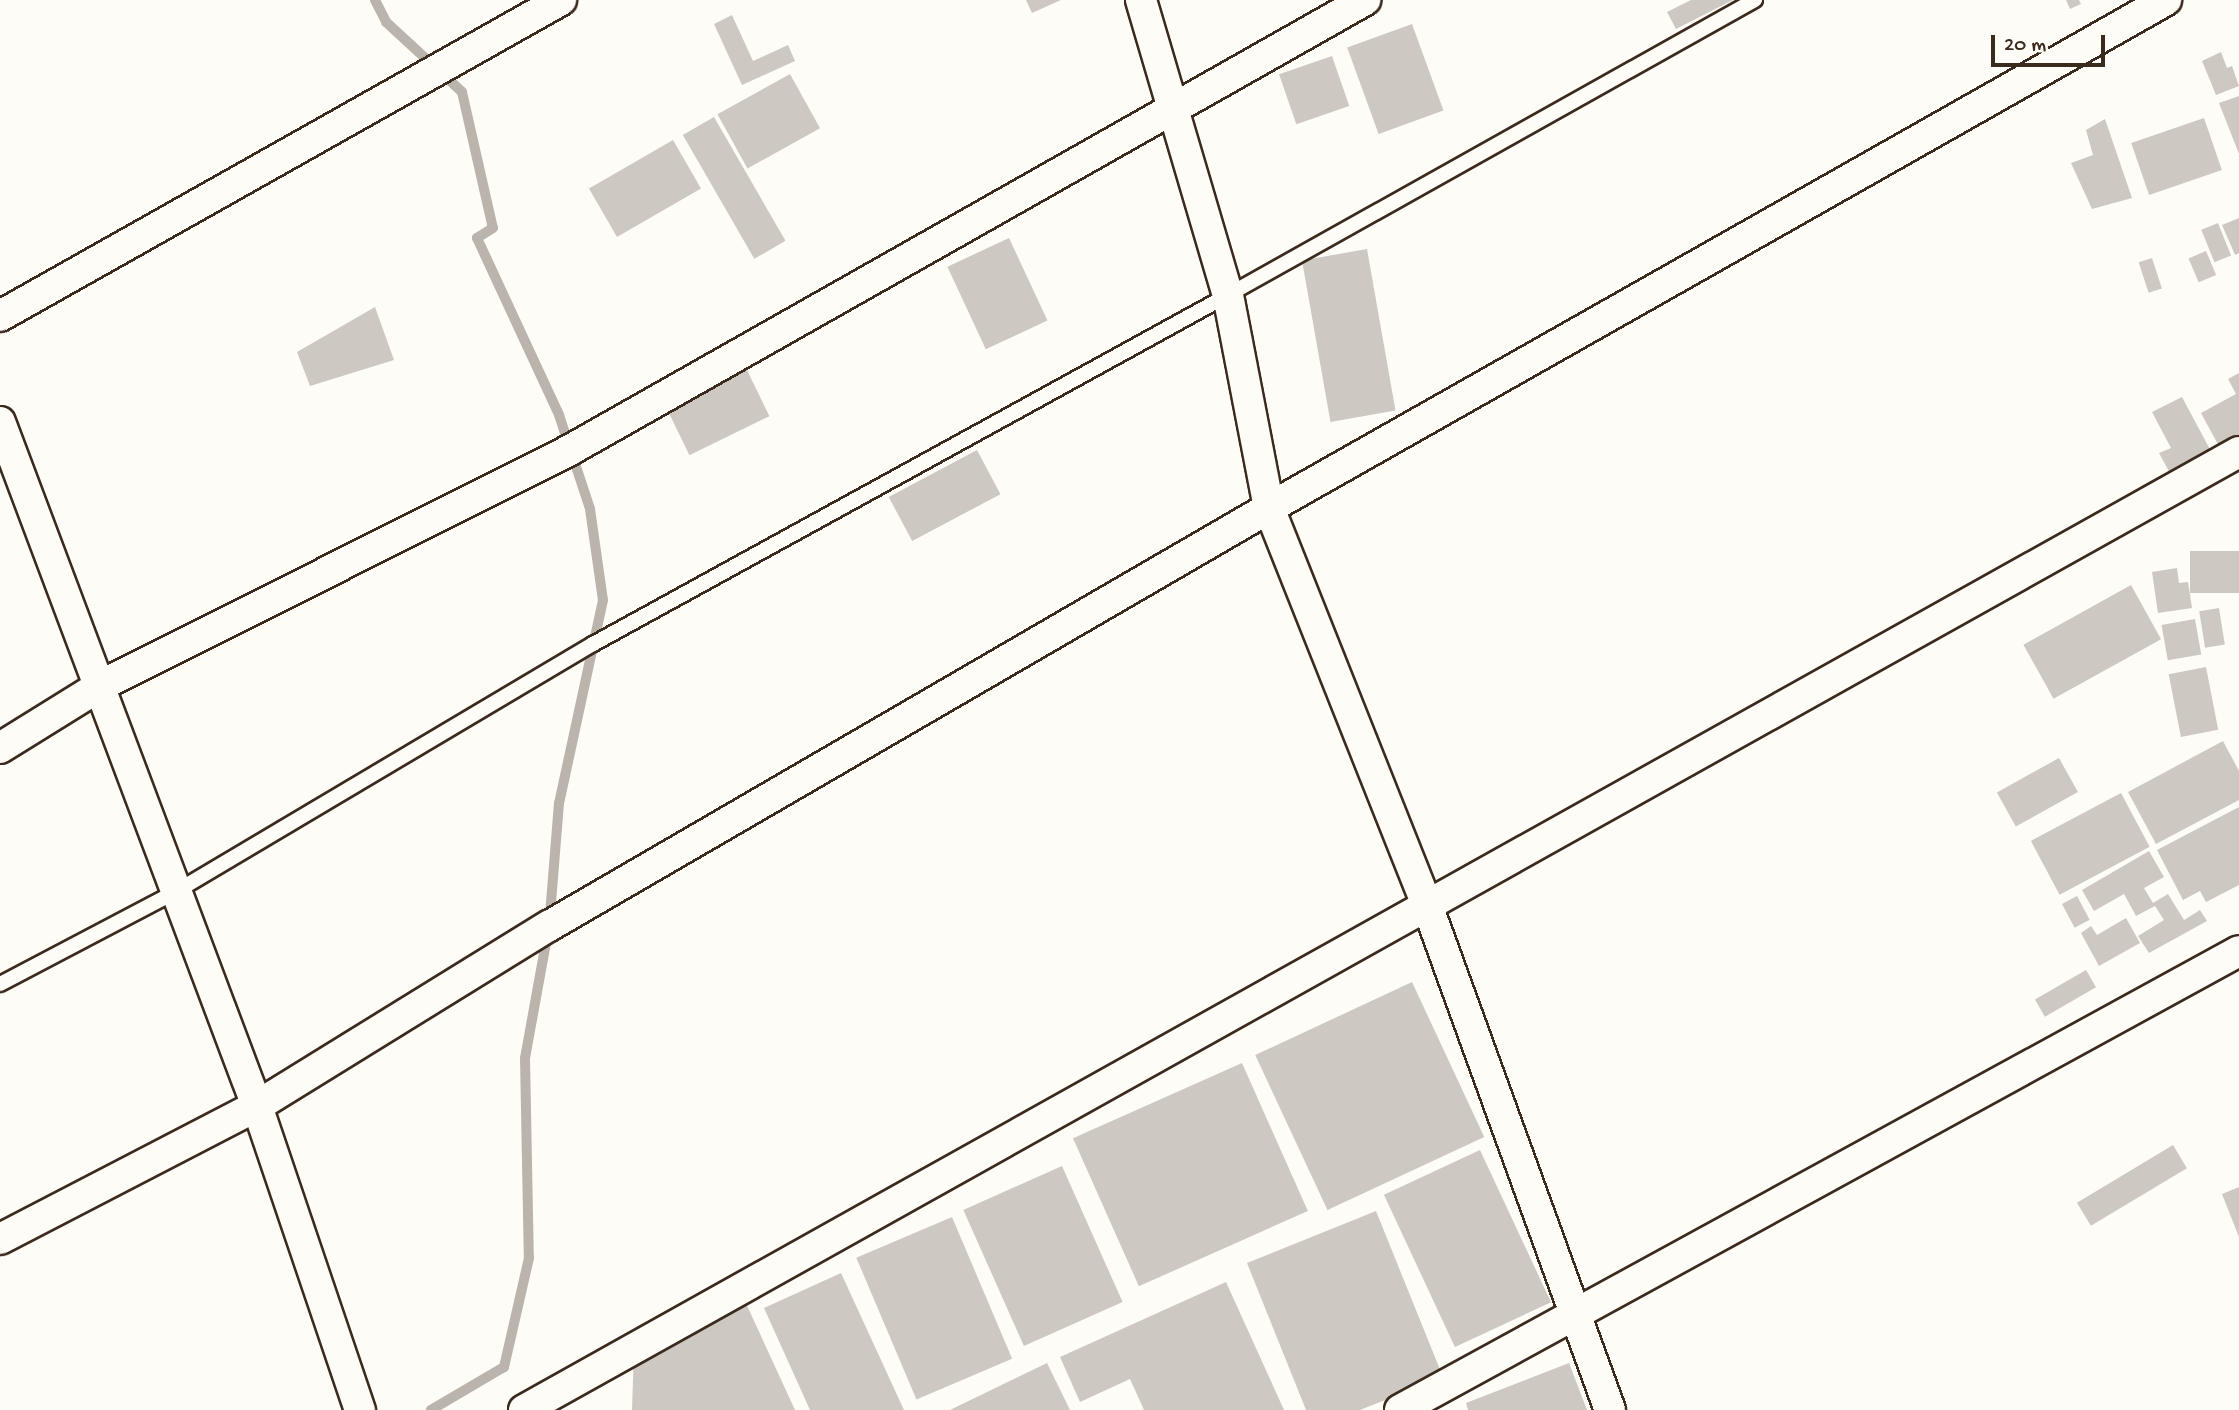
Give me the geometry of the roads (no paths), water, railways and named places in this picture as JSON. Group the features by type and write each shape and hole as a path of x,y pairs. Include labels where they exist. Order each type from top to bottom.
{"street":[{"path":"0,316 561,0"},
{"path":"1141,0 1228,295 1269,508 1427,905 1610,1410"},
{"path":"0,748 100,686 570,450 1365,0"},
{"path":"0,1239 257,1106 549,926 1269,508 2166,0"},
{"path":"0,422 257,1106 360,1410"},
{"path":"524,1410 2239,452"},
{"path":"1400,1410 2239,951"}],"lane":[{"path":"0,984 177,891 593,643 1228,295 1755,0"}],"waterway":[{"path":"375,0 386,22 462,92 493,228 477,238 559,415 590,509 603,600 559,803 549,926 525,1058 529,1258 504,1367 431,1410"}]}
